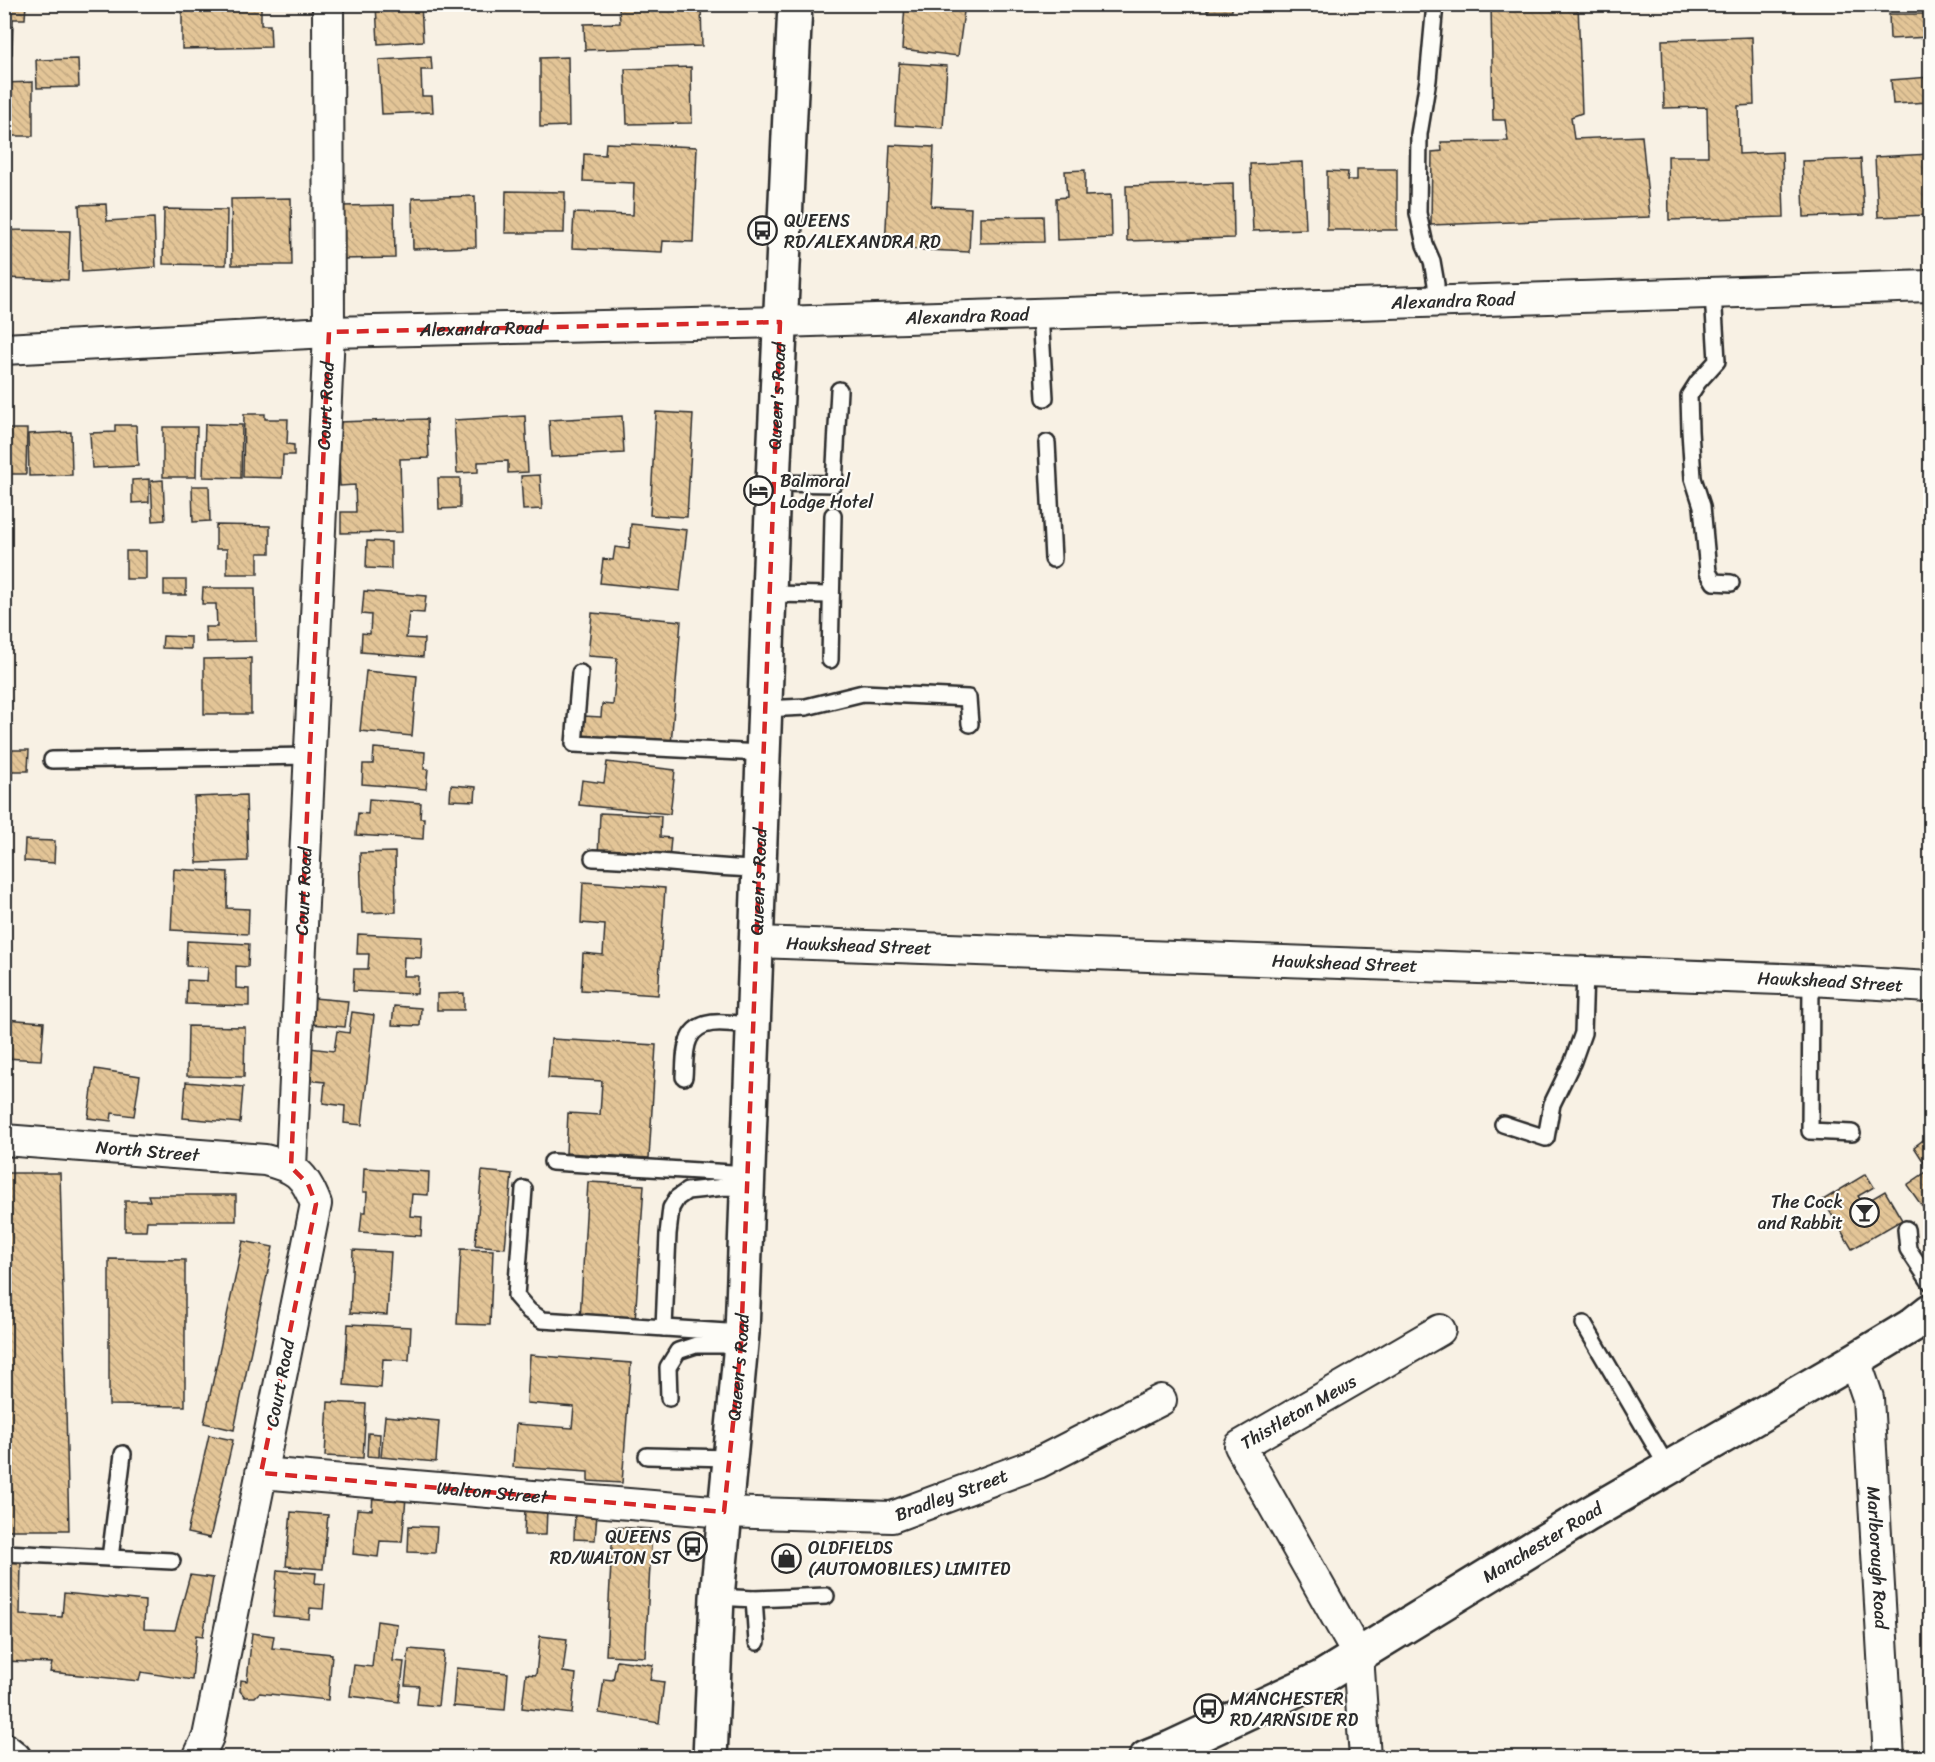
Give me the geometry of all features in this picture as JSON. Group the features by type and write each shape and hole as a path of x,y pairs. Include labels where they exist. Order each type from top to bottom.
{"main road":[{"name":"Queen's Road","path":"710,1758 717,1597 741,1339 762,753 795,4"},
{"name":"Manchester Road","path":"1146,1758 1321,1678 1587,1515 1855,1360 1911,1326 1930,1311"},
{"path":"4,1750 14,1758"}],"street":[{"name":"Court Road","path":"198,1758 208,1737 316,1204 309,1184 291,1167 329,332 328,4"},
{"name":"Alexandra Road","path":"4,349 329,332 780,322 1930,286"},
{"name":"Hawkshead Street","path":"757,942 1811,980 1930,987"},
{"name":"North Street","path":"4,1140 265,1160 291,1167"},
{"name":"Thistleton Mews","path":"1358,1655 1240,1446 1440,1330"},
{"name":"Marlborough Road","path":"1855,1360 1868,1398 1889,1758"},
{"name":"Bradley Street","path":"724,1512 892,1517 1038,1463 1161,1400"},
{"name":"Walton Street","path":"261,1473 724,1512"},
{"path":"1358,1655 1365,1758"}],"lane":[{"path":"1435,4 1428,80 1419,134 1418,213 1425,245 1432,261 1436,284 1435,302"},
{"path":"1713,293 1717,361 1689,396 1690,431 1693,478 1702,506 1708,572 1714,582 1731,583"},
{"path":"1040,314 1045,398"},
{"path":"773,483 834,484 839,390"},
{"path":"1047,443 1053,559"},
{"path":"830,660 833,515"},
{"path":"770,594 831,595"},
{"path":"580,673 574,744 762,753"},
{"path":"764,709 806,707 863,693 968,698 970,724"},
{"path":"52,760 310,756"},
{"path":"593,858 759,869"},
{"path":"1503,1124 1546,1138 1552,1104 1574,1061 1583,1033 1585,972"},
{"path":"1811,980 1810,1131 1852,1133"},
{"path":"684,1077 688,1040 696,1028 710,1023 754,1026"},
{"path":"552,1162 748,1181"},
{"path":"664,1328 671,1208 677,1198 687,1191 725,1187 748,1181"},
{"path":"524,1189 516,1296 529,1311 542,1320 664,1328 741,1339"},
{"path":"1906,1228 1908,1249 1930,1282"},
{"path":"1584,1324 1668,1468"},
{"path":"669,1398 668,1367 678,1351 696,1345 741,1339"},
{"path":"110,1558 123,1454"},
{"path":"647,1456 729,1458"},
{"path":"4,1553 172,1561"},
{"path":"717,1597 754,1599 826,1596"},
{"path":"754,1599 757,1642"}],"highlighted area":[{"path":"780,322 741,1345 724,1512 261,1473 316,1204 308,1184 291,1167 329,332"}],"building":[{"path":"4,4 26,4 25,19 13,19 12,54 4,54"},
{"path":"182,4 268,4 268,7 261,7 261,25 270,25 271,47 182,49"},
{"path":"376,4 421,4 423,41 378,44"},
{"path":"651,4 701,4 702,46 585,50 584,24 620,23 619,8 651,7"},
{"path":"905,4 965,4 958,56 902,49"},
{"path":"1207,4 1232,4 1232,11 1207,11"},
{"path":"1491,4 1578,4 1582,113 1571,117 1574,139 1642,136 1650,217 1431,225 1432,152 1442,151 1441,142 1508,141 1505,120 1493,120"},
{"path":"1889,14 1930,14 1930,37 1890,39"},
{"path":"1752,37 1754,105 1738,106 1739,154 1782,152 1784,217 1669,220 1668,156 1708,156 1707,107 1664,108 1662,40"},
{"path":"431,57 432,70 421,70 422,96 432,96 433,112 382,114 379,60"},
{"path":"568,57 569,126 540,127 540,58"},
{"path":"78,59 79,87 37,88 36,60"},
{"path":"899,63 947,66 943,128 895,125"},
{"path":"691,67 692,123 627,124 625,69"},
{"path":"1930,77 1930,102 1893,104 1891,80"},
{"path":"33,82 33,136 4,136 4,83"},
{"path":"606,143 697,147 693,242 663,241 662,252 572,248 574,213 633,215 634,183 583,181 584,154 605,155"},
{"path":"890,145 934,147 931,206 971,208 969,252 885,248"},
{"path":"1930,154 1930,215 1878,217 1875,157"},
{"path":"1861,159 1864,215 1804,217 1802,161"},
{"path":"1303,162 1306,229 1253,231 1250,164"},
{"path":"4,166 10,166 8,230 70,231 68,280 4,278"},
{"path":"1357,169 1397,169 1397,230 1327,230 1327,171 1348,172 1347,180 1357,180"},
{"path":"1085,170 1085,196 1111,195 1112,238 1057,240 1056,198 1067,197 1065,171"},
{"path":"1233,183 1234,238 1127,241 1126,186"},
{"path":"506,191 565,192 564,233 505,233"},
{"path":"475,196 476,247 413,249 412,198"},
{"path":"291,198 292,265 232,265 231,199"},
{"path":"106,204 107,221 154,218 156,267 82,272 79,205"},
{"path":"394,205 395,258 341,259 340,206"},
{"path":"164,209 227,210 226,265 163,264"},
{"path":"1043,216 1044,242 980,243 980,217"},
{"path":"656,412 693,414 687,517 650,515"},
{"path":"244,414 265,414 265,419 288,419 287,444 294,445 294,455 283,455 282,478 243,477"},
{"path":"525,416 528,472 508,473 508,461 478,462 478,472 457,473 454,420"},
{"path":"622,416 624,453 551,457 549,420"},
{"path":"427,419 429,458 400,459 402,532 341,533 341,512 356,512 355,485 340,486 338,422"},
{"path":"205,424 242,425 241,478 203,477"},
{"path":"115,425 136,425 138,466 92,468 90,433 115,432"},
{"path":"163,427 197,427 196,477 163,477"},
{"path":"4,429 27,429 26,474 4,474"},
{"path":"71,432 72,475 29,476 28,434"},
{"path":"540,475 542,509 523,510 521,476"},
{"path":"438,478 460,478 460,508 439,509"},
{"path":"149,479 149,502 132,503 132,480"},
{"path":"163,480 165,520 153,521 151,481"},
{"path":"192,486 209,486 210,521 193,522"},
{"path":"631,524 687,530 680,591 600,583 603,559 613,560 615,547 629,549"},
{"path":"216,525 270,526 270,553 258,553 258,574 227,574 227,549 216,549"},
{"path":"367,541 391,542 391,569 366,568"},
{"path":"126,551 146,551 146,579 126,579"},
{"path":"4,556 8,556 8,573 4,573"},
{"path":"164,580 186,580 186,595 164,595"},
{"path":"203,588 255,588 256,641 206,642 205,627 217,627 216,604 202,604"},
{"path":"364,591 426,596 424,613 409,612 406,638 424,639 423,657 361,652 362,633 370,634 371,615 362,614"},
{"path":"592,613 681,621 671,745 582,738 584,716 601,717 602,704 613,705 617,658 588,656"},
{"path":"8,624 8,645 4,645 4,625"},
{"path":"163,636 191,637 191,649 162,648"},
{"path":"251,658 251,714 204,714 204,659"},
{"path":"366,671 417,676 412,736 360,731"},
{"path":"4,727 6,750 29,750 28,771 12,771 12,788 4,788"},
{"path":"374,748 425,752 424,769 428,769 426,789 362,784 363,764 373,764"},
{"path":"607,762 675,770 670,814 579,805 582,780 604,783"},
{"path":"451,785 476,787 475,801 450,800"},
{"path":"246,795 248,861 197,863 194,797"},
{"path":"369,799 421,803 420,818 424,818 423,839 356,835 358,813 368,814"},
{"path":"600,813 661,816 660,837 671,838 669,860 598,856"},
{"path":"25,840 55,841 54,863 24,861"},
{"path":"395,852 396,912 362,913 360,853"},
{"path":"174,869 228,872 227,908 249,909 248,934 171,930"},
{"path":"583,882 665,888 658,995 581,990 583,953 603,955 605,925 581,923"},
{"path":"358,934 422,937 421,958 404,957 403,976 418,976 417,994 353,991 354,969 368,969 369,954 357,954"},
{"path":"187,941 249,944 248,967 236,966 236,988 249,989 249,1006 186,1004 187,980 207,981 208,967 186,966"},
{"path":"464,993 464,1010 437,1010 437,994"},
{"path":"313,998 348,1001 345,1027 311,1024"},
{"path":"394,1006 421,1008 420,1026 392,1025"},
{"path":"352,1012 374,1015 362,1125 344,1123 345,1106 323,1103 325,1082 307,1080 310,1048 334,1051 337,1031 349,1033"},
{"path":"4,1019 44,1022 41,1060 4,1058"},
{"path":"188,1026 245,1027 244,1077 187,1076"},
{"path":"551,1039 656,1045 649,1158 566,1153 568,1113 600,1115 602,1081 548,1078"},
{"path":"95,1069 140,1076 134,1116 112,1113 111,1121 88,1118"},
{"path":"4,1072 7,1072 5,1111 4,1111"},
{"path":"186,1082 243,1087 240,1123 183,1118"},
{"path":"1930,1135 1930,1205 1924,1209 1907,1185 1929,1170 1914,1147"},
{"path":"364,1168 429,1172 428,1195 412,1194 410,1216 422,1217 421,1236 360,1232 362,1212 366,1212 367,1192 363,1192"},
{"path":"482,1171 512,1174 505,1248 475,1245"},
{"path":"4,1173 60,1173 69,1530 4,1530"},
{"name":"The Cock and Rabbit","path":"1866,1174 1874,1187 1858,1196 1863,1204 1885,1191 1902,1220 1852,1249 1823,1200"},
{"path":"588,1182 644,1185 635,1322 580,1319"},
{"path":"148,1195 236,1195 236,1221 147,1221 146,1231 125,1231 125,1201 150,1201"},
{"path":"243,1241 273,1247 234,1430 204,1423"},
{"path":"461,1249 493,1250 490,1325 457,1324"},
{"path":"353,1250 391,1252 387,1315 350,1313"},
{"path":"109,1259 185,1260 185,1406 109,1405"},
{"path":"348,1324 411,1327 409,1360 383,1359 381,1388 344,1385"},
{"path":"530,1355 631,1363 622,1483 588,1481 588,1472 513,1467 516,1424 572,1428 574,1407 527,1403"},
{"path":"328,1402 366,1404 363,1458 325,1456"},
{"path":"385,1416 439,1421 436,1462 381,1457"},
{"path":"368,1433 380,1434 379,1457 367,1456"},
{"path":"209,1435 233,1440 210,1538 187,1533"},
{"path":"373,1495 406,1498 402,1542 380,1541 378,1557 353,1554 357,1509 372,1510"},
{"path":"525,1508 547,1508 546,1535 524,1535"},
{"path":"575,1511 597,1513 595,1540 574,1539"},
{"path":"291,1512 328,1515 323,1569 286,1566"},
{"path":"409,1526 437,1527 435,1553 408,1552"},
{"path":"613,1527 652,1529 645,1657 606,1655"},
{"path":"4,1561 21,1562 20,1615 62,1617 64,1593 145,1601 144,1629 175,1630 190,1575 213,1578 203,1636 196,1635 192,1680 141,1672 139,1681 50,1672 52,1663 4,1661"},
{"path":"277,1570 316,1573 315,1583 325,1584 323,1609 310,1608 309,1619 273,1616"},
{"path":"377,1621 397,1624 393,1661 404,1662 399,1702 350,1696 354,1665 372,1667"},
{"path":"252,1633 274,1636 272,1648 332,1654 328,1700 259,1693 255,1697 245,1697 240,1691 241,1680 247,1681"},
{"path":"540,1636 567,1639 563,1672 576,1674 572,1714 522,1708 526,1674 536,1675"},
{"path":"409,1649 444,1652 438,1706 417,1704 419,1686 405,1685"},
{"path":"617,1660 653,1665 650,1680 664,1682 659,1723 599,1713 604,1679 613,1680"},
{"path":"456,1668 508,1673 505,1710 453,1706"}],"place":[{"name":"QUEENS RD/ALEXANDRA RD","path":"763,231"},
{"name":"Balmoral Lodge Hotel","path":"759,491"},
{"name":"The Cock and Rabbit","path":"1864,1212"},
{"name":"QUEENS RD/WALTON ST","path":"692,1547"},
{"name":"OLDFIELDS (AUTOMOBILES) LIMITED","path":"787,1558"},
{"name":"MANCHESTER RD/ARNSIDE RD","path":"1209,1709"}]}
